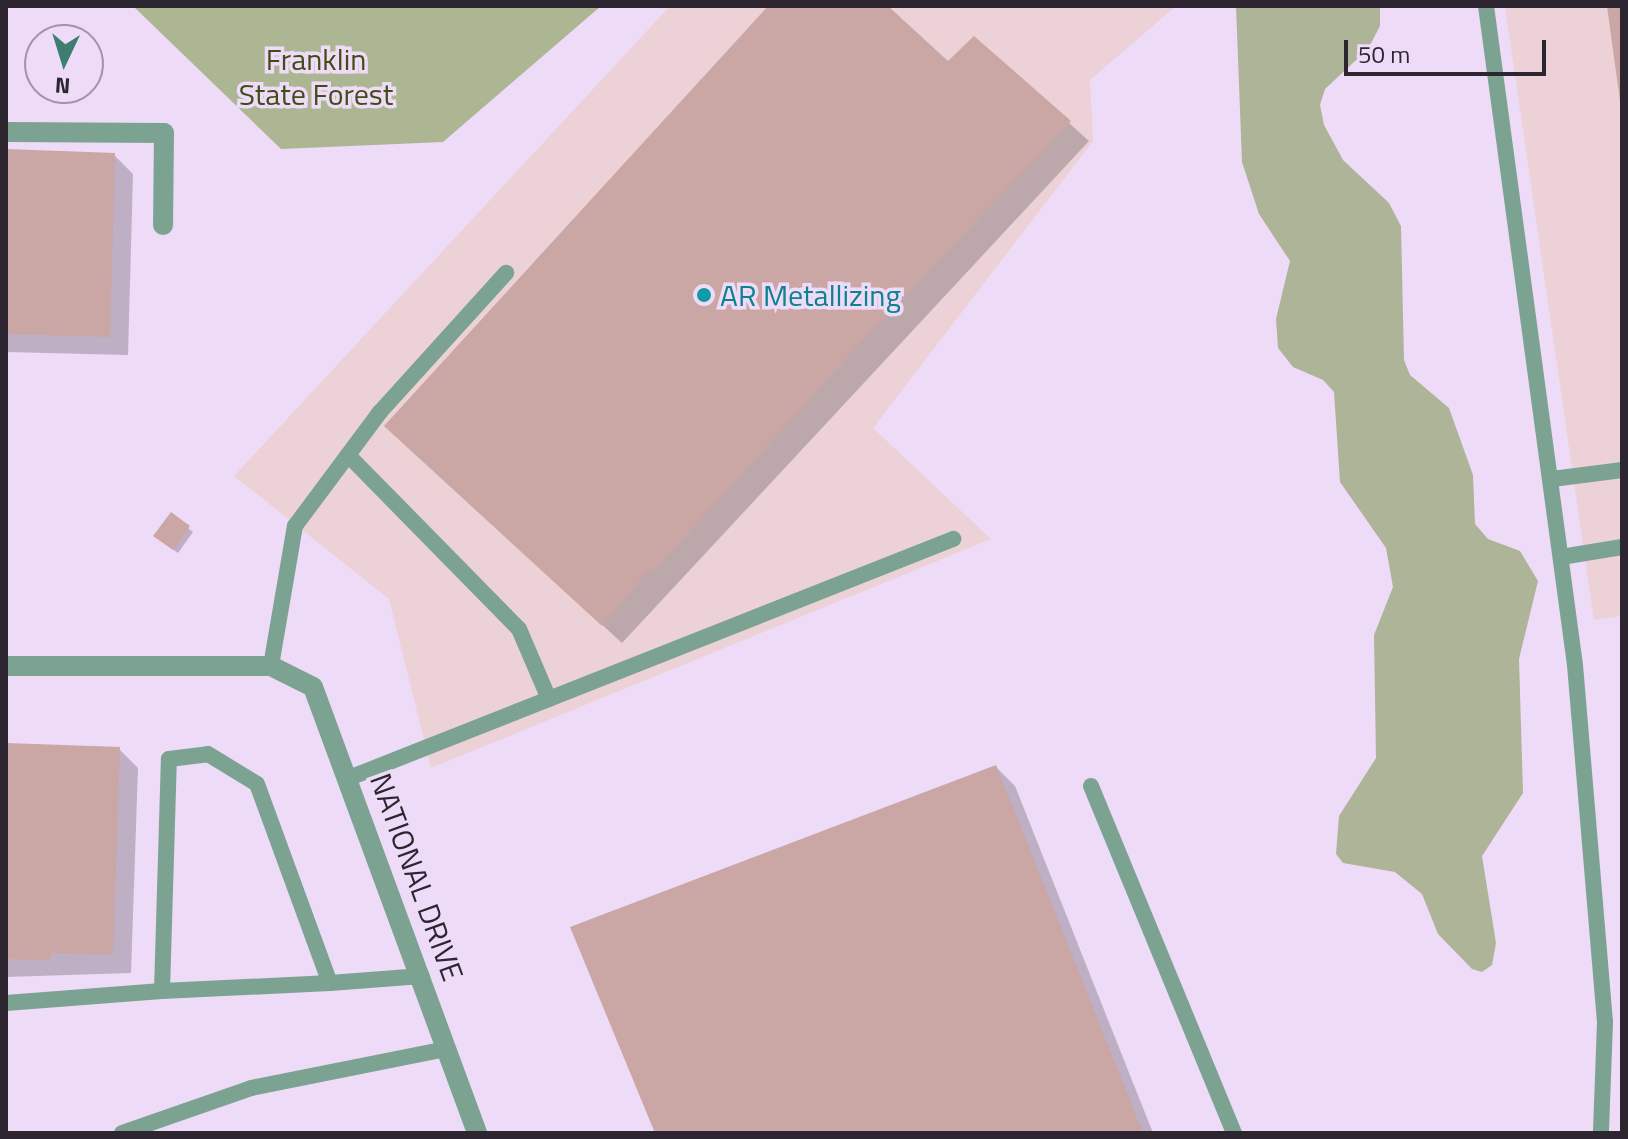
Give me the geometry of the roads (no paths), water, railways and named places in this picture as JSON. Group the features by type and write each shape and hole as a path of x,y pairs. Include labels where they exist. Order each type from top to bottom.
{"street":[{"path":"6,132 164,133 163,225"},
{"path":"6,666 271,666"},
{"name":"NATIONAL DRIVE","path":"271,666 313,687 422,976 477,1133"}],"lane":[{"path":"1486,6 1561,557 1605,1022 1601,1133"},
{"path":"271,666 295,526 348,455 506,273"},
{"path":"348,455 519,629 549,699"},
{"path":"1552,479 1622,470"},
{"path":"349,778 953,539"},
{"path":"1561,557 1622,547"},
{"path":"162,991 169,759 208,754 257,784 330,983"},
{"path":"1091,786 1234,1133"},
{"path":"6,1003 422,976"},
{"path":"122,1133 251,1088 446,1049"}],"place":[{"name":"AR Metallizing","path":"704,295"}],"park label":[{"name":"Franklin State Forest","path":"316,76"}]}
